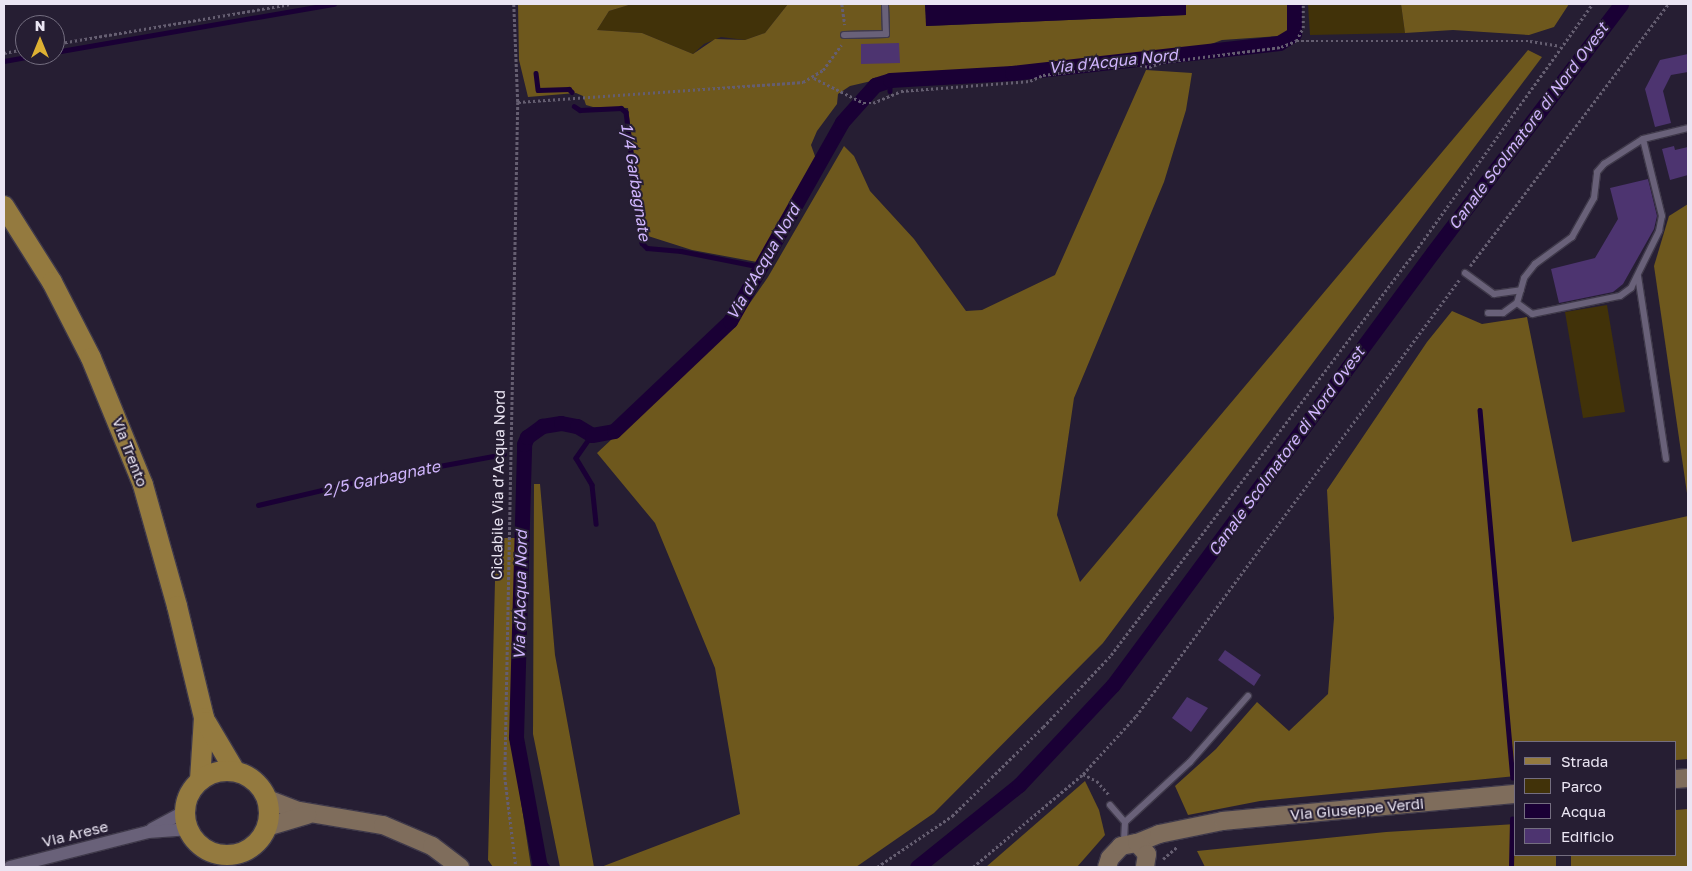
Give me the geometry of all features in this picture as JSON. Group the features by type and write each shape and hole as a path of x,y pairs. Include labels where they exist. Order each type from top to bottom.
{"main road":[{"name":"Via Trento","path":"4,206 71,318 124,433 160,541 204,718 235,772 251,778 267,799"},
{"name":"Via Trento","path":"186,821 189,794 200,780 204,718"},
{"path":"200,780 217,772 235,772"},
{"path":"186,821 194,840 218,861 228,856 243,859 261,839 267,828 267,799"}],"street":[{"name":"Via Giuseppe Verdi","path":"1138,852 1198,825 1514,794"},
{"path":"267,799 315,814 384,825 425,843 460,867"},
{"path":"267,828 292,817 315,814"},
{"name":"Via Arese","path":"10,867 186,821"},
{"path":"1108,867 1114,852 1138,852"}],"lane":[{"path":"844,35 886,34 885,4"},
{"path":"1488,313 1503,312 1517,303 1524,278 1535,264 1572,237 1594,198 1597,172 1624,149 1643,139 1688,128"},
{"path":"1517,303 1532,314 1620,296 1631,288 1638,276 1662,216 1643,139"},
{"path":"1465,273 1494,294 1521,290"},
{"path":"1638,276 1666,460"},
{"path":"1125,822 1190,762 1248,696"},
{"path":"1111,808 1125,822 1138,852"}],"path":[{"path":"65,42 291,4"},
{"name":"Ciclabile Via d’Acqua Nord","path":"514,4 518,102 505,777 516,867"},
{"path":"518,102 559,100 587,95 735,88 803,82 814,78 833,60 844,35 842,4"},
{"path":"1296,41 1303,28 1303,4"},
{"path":"877,867 952,816 1043,727 1111,655 1409,260 1560,46 1592,4"},
{"path":"973,867 1083,774 1136,716 1465,273 1668,4"},
{"path":"814,78 853,95 864,103 888,100 901,91 1030,81 1043,76 1135,64 1149,67 1163,62 1281,46 1296,41 1530,41 1560,46"},
{"path":"1083,774 1097,780 1116,803 1111,808"},
{"path":"1165,848 1167,853"}],"green space":[{"path":"632,4 788,4 765,33 745,40 721,37 704,44 693,54 642,33 597,30 609,11"},
{"path":"1308,4 1401,4 1405,33 1310,35"},
{"path":"1607,305 1625,412 1583,418 1565,312"}],"shaded area":[{"path":"518,4 632,4 609,11 597,30 642,33 693,54 715,39 745,40 765,33 788,4 925,4 927,26 1186,15 1186,4 1288,4 1289,28 1288,33 1278,36 1222,40 1203,47 1037,65 929,74 910,72 850,86 838,94 837,104 817,131 811,145 816,159 757,262 692,250 648,236 643,227 628,108 586,105 583,96 576,93 528,97 519,60"},
{"path":"1401,4 1569,4 1554,27 1529,35 1453,30 1405,33"},
{"path":"1528,50 1542,57 1103,643 934,813 856,867 601,867 740,814 715,668 655,523 597,453 736,323 768,277 844,146 854,156 870,191 914,239 966,311 982,310 1055,275 1146,70 1192,73 1186,110 1164,182 1074,398 1057,515 1080,582"},
{"path":"1688,204 1688,500 1654,266 1669,216"},
{"path":"1452,311 1482,324 1527,317 1572,542 1688,516 1688,759 1677,760 1677,741 1514,741 1514,776 1260,801 1188,815 1175,786 1216,749 1257,702 1289,731 1328,694 1334,618 1327,490 1427,342"},
{"path":"534,484 540,484 555,655 594,867 560,867 533,734"},
{"path":"504,538 516,538 511,736 531,867 493,867 488,860 496,541"},
{"path":"1085,781 1099,810 1105,835 1077,867 986,867"},
{"path":"1688,809 1688,867 1571,867 1571,856 1677,856 1677,810"},
{"path":"1514,824 1514,856 1556,856 1556,867 1205,867 1197,851 1386,832"}],"water":[{"path":"925,4 1186,4 1186,15 926,26"}],"building":[{"path":"899,43 900,63 861,64 861,44"},
{"path":"1688,54 1688,72 1671,75 1663,91 1671,123 1655,127 1645,89 1660,60"},
{"path":"1674,146 1675,150 1688,147 1688,175 1670,180 1662,149"},
{"path":"1648,179 1657,216 1654,229 1623,284 1613,292 1559,303 1551,269 1595,258 1618,219 1610,188"},
{"path":"1225,650 1261,675 1254,686 1218,660"},
{"path":"1187,697 1208,708 1191,732 1172,718"}],"waterway":[{"path":"65,50 334,4"},
{"name":"Via d'Acqua Nord","path":"540,867 516,737 524,444 527,437 542,426 561,423 577,426 592,435 614,431 730,321 842,122 875,85 890,80 1012,73 1279,43 1294,34 1294,4"},
{"name":"Canale Scolmatore di Nord Ovest","path":"917,867 1019,785 1113,685 1433,252 1621,4"},
{"path":"1148,58 1149,66"},
{"path":"4,61 15,59"},
{"name":"1/4 Garbagnate","path":"536,73 538,90 569,89 572,92"},
{"path":"890,80 890,91"},
{"name":"1/4 Garbagnate","path":"574,106 580,110 621,108 626,112 642,243 647,248 681,251 762,267"},
{"path":"1480,410 1513,778"},
{"path":"592,435 576,458 592,485 596,524"},
{"name":"2/5 Garbagnate","path":"258,505 369,479 504,454"},
{"path":"1511,867 1512,819"},
{"name":"Via d'Acqua Nord","path":"538,856 548,867"}]}
